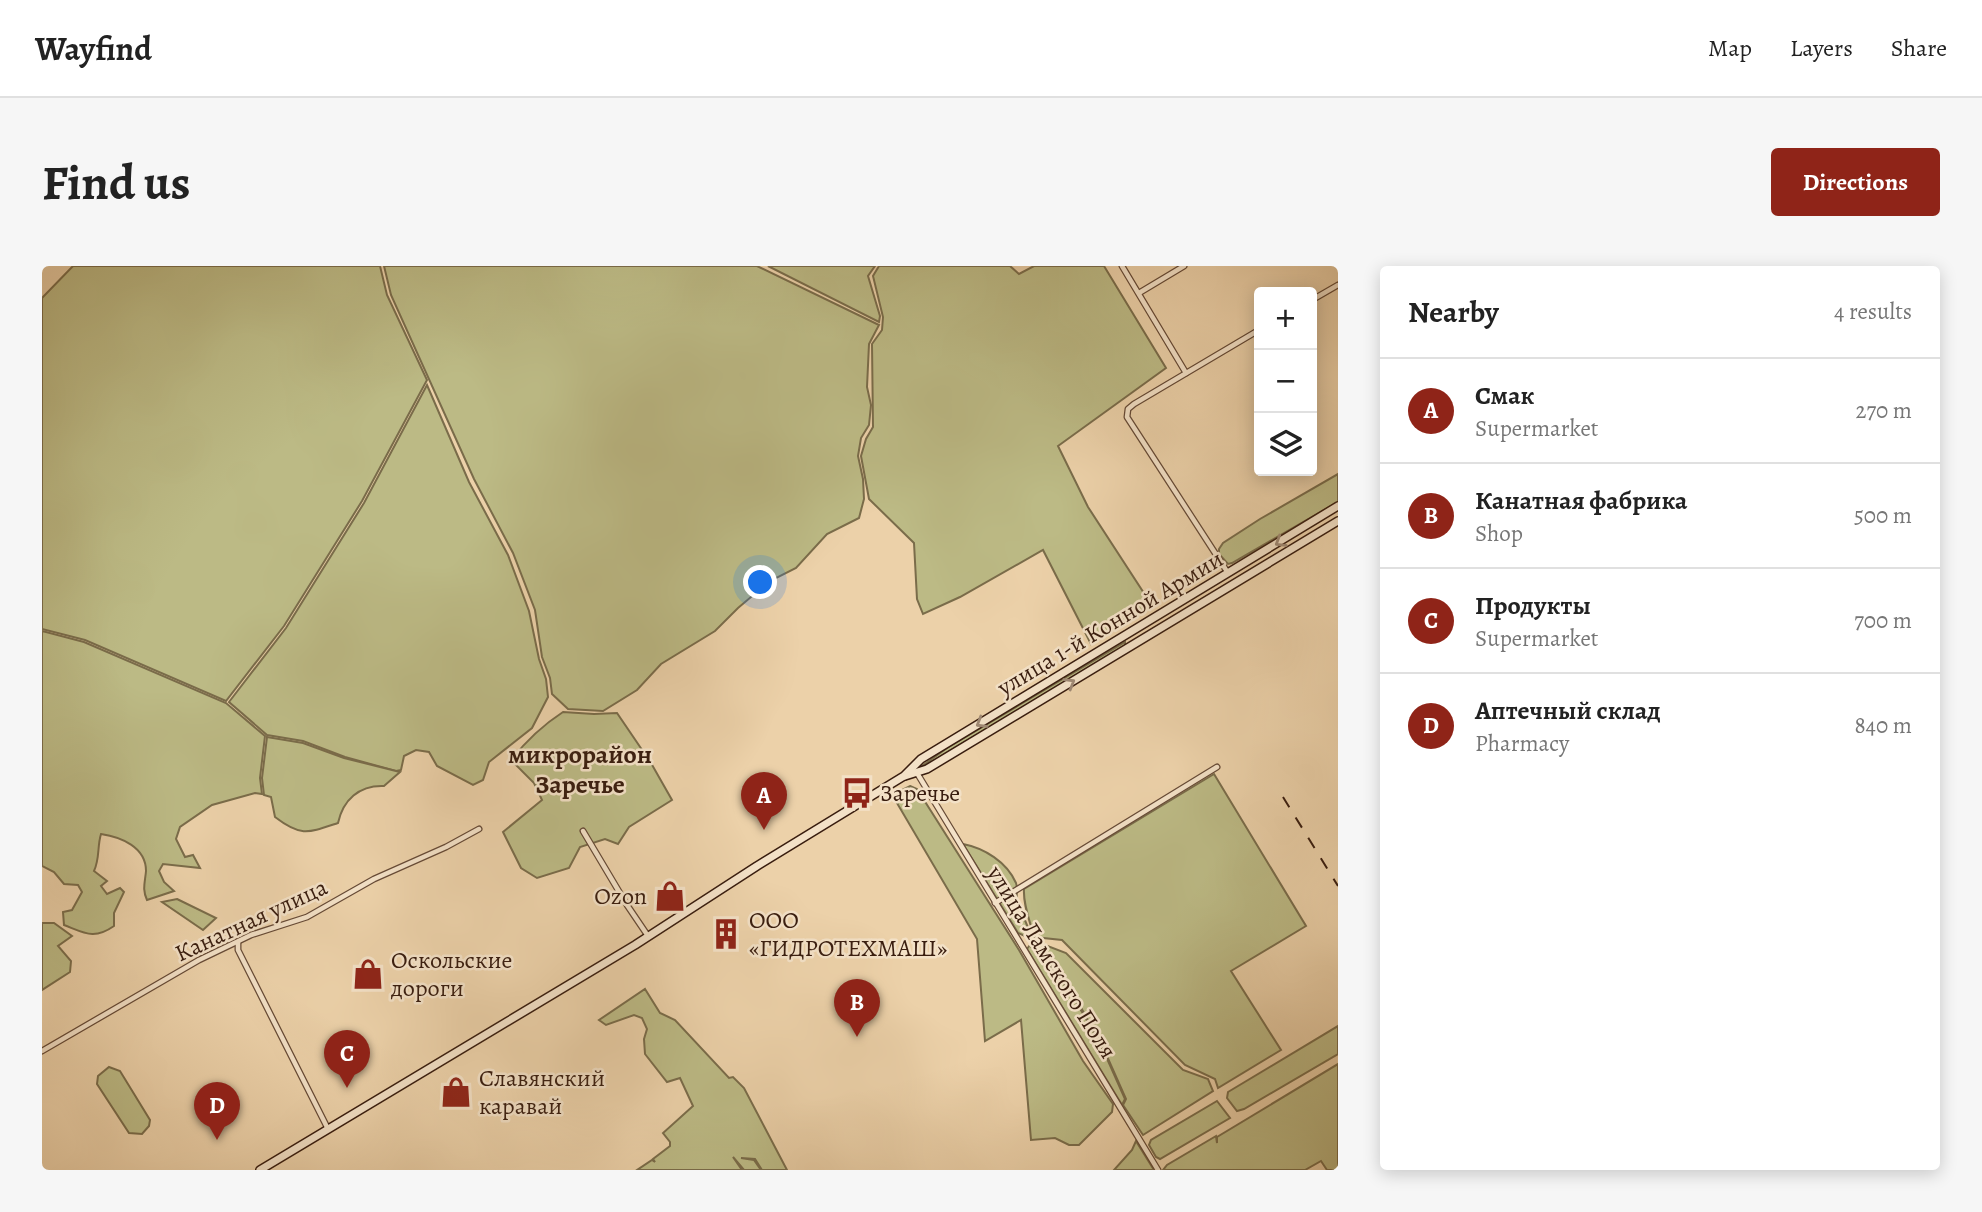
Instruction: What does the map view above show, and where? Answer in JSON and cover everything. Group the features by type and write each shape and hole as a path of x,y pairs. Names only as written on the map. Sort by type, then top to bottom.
{"main road":[{"name":"улица 1-й Конной Армии","path":"260,1170 648,936 904,776 921,760 1338,506"},
{"name":"улица 1-й Конной Армии","path":"904,776 928,769 1338,521"},
{"path":"1227,574 1232,586"},
{"path":"1136,629 1143,640"}],"street":[{"path":"1122,266 1186,373"},
{"path":"1139,293 1184,266"},
{"path":"1317,297 1338,285"},
{"path":"1227,574 1127,417 1128,409 1134,404 1254,333"},
{"path":"995,903 1217,767"},
{"name":"улица Ламского Поля","path":"917,772 1158,1170"},
{"name":"Канатная улица","path":"42,1051 200,960 251,935 307,917 373,879 446,847 479,829"},
{"path":"583,831 626,905 648,936"},
{"path":"239,942 238,950 328,1129"}],"shaded area":[{"path":"73,266 380,266 387,295 427,380 362,501 284,626 226,701 85,640 42,629 42,298"},
{"path":"384,266 757,266 879,325 869,344 867,387 871,405 869,425 861,438 858,456 864,499 859,518 827,534 796,568 770,581 715,631 661,664 637,690 603,711 568,709 552,694 550,678 542,657 535,610 513,553 474,479 391,295"},
{"path":"768,266 875,266 868,276 880,316 879,322"},
{"path":"879,266 1010,266 1019,274 1034,266 1104,266 1166,368 1058,446 1088,507 1151,604 1091,644 1043,550 960,597 923,614 917,599 914,543 869,499 861,456 873,427 872,344 882,330 883,317 873,276"},
{"path":"427,385 469,482 508,555 529,611 546,679 548,697 532,728 489,762 483,780 473,785 437,766 429,752 416,750 404,756 401,770 396,771 345,757 303,741 267,735 229,702 286,628 364,503"},
{"path":"1338,474 1338,502 1232,563 1228,564 1219,554 1223,543"},
{"path":"42,631 84,642 226,703 265,736 260,778 262,794 255,793 212,805 180,827 176,839 185,857 193,855 200,868 163,864 159,871 164,882 174,891 147,900 144,889 146,871 142,856 124,841 101,834 94,871 107,881 101,886 107,894 120,888 124,892 114,913 114,926 101,933 84,933 64,925 63,912 72,910 82,892 78,885 64,884 54,872 42,866"},
{"path":"1125,642 1125,646 922,766 947,748"},
{"path":"563,712 617,713 672,800 629,827 618,844 605,839 580,847 569,868 537,878 521,868 503,832 542,800 534,783 511,760 535,734"},
{"path":"267,737 303,743 344,758 400,772 384,786 360,791 348,801 338,823 312,831 298,830 275,817 271,797 264,795 262,778"},
{"path":"1214,774 1306,926 1231,971 1281,1050 1218,1088 1215,1079 1185,1065 1062,940 1034,937 1024,895 1024,889"},
{"path":"910,786 917,789 1019,950 1083,1061 1113,1104 1112,1112 1079,1145 1069,1145 1055,1138 1031,1140 1021,1020 985,1041 977,939 894,798 896,793"},
{"path":"963,844 994,857 1012,875 1017,885 1018,904 1029,931 1025,936 1018,933"},
{"path":"177,899 216,918 203,930 162,902"},
{"path":"42,923 54,923 72,936 58,946 71,961 70,972 42,990"},
{"path":"1031,943 1066,953 1183,1070 1208,1079 1213,1091 1143,1135 1123,1105 1126,1099 1102,1045 1079,1004 1053,966 1042,960"},
{"path":"1030,945 1041,961 1052,967 1101,1045 1125,1099 1122,1105 1027,949"},
{"path":"645,989 660,1013 675,1020 729,1078 733,1077 744,1088 787,1170 762,1170 755,1159 741,1158 754,1160 761,1170 744,1170 733,1157 742,1170 637,1170 652,1160 655,1162 653,1159 670,1146 663,1133 693,1106 680,1078 667,1082 645,1054 644,1039 647,1029 642,1018 634,1015 606,1025 599,1020"},
{"path":"1338,1026 1338,1054 1244,1109 1237,1111 1227,1098 1228,1092"},
{"path":"1338,1064 1338,1170 1327,1170 1321,1161 1305,1170 1163,1170 1216,1136 1217,1143 1217,1137"},
{"path":"109,1067 120,1071 150,1120 149,1126 142,1134 129,1133 97,1084 98,1076"},
{"path":"1217,1101 1230,1118 1160,1159 1156,1157 1149,1145 1151,1140"},
{"path":"1136,1141 1154,1170 1114,1170 1132,1150"}],"railway":[{"path":"1283,797 1338,886"}],"place":[{"name":"Заречье","path":"857,793"},
{"name":"Смак","path":"764,830"},
{"name":"Ozon","path":"670,896"},
{"name":"ООО «ГИДРОТЕХМАШ»","path":"726,934"},
{"name":"Оскольские дороги","path":"368,974"},
{"name":"Канатная фабрика","path":"857,1037"},
{"name":"Продукты","path":"347,1088"},
{"name":"Славянский каравай","path":"456,1092"},
{"name":"Аптечный склад","path":"217,1140"}],"district":[{"name":"микрорайон Заречье","path":"580,769"}]}
